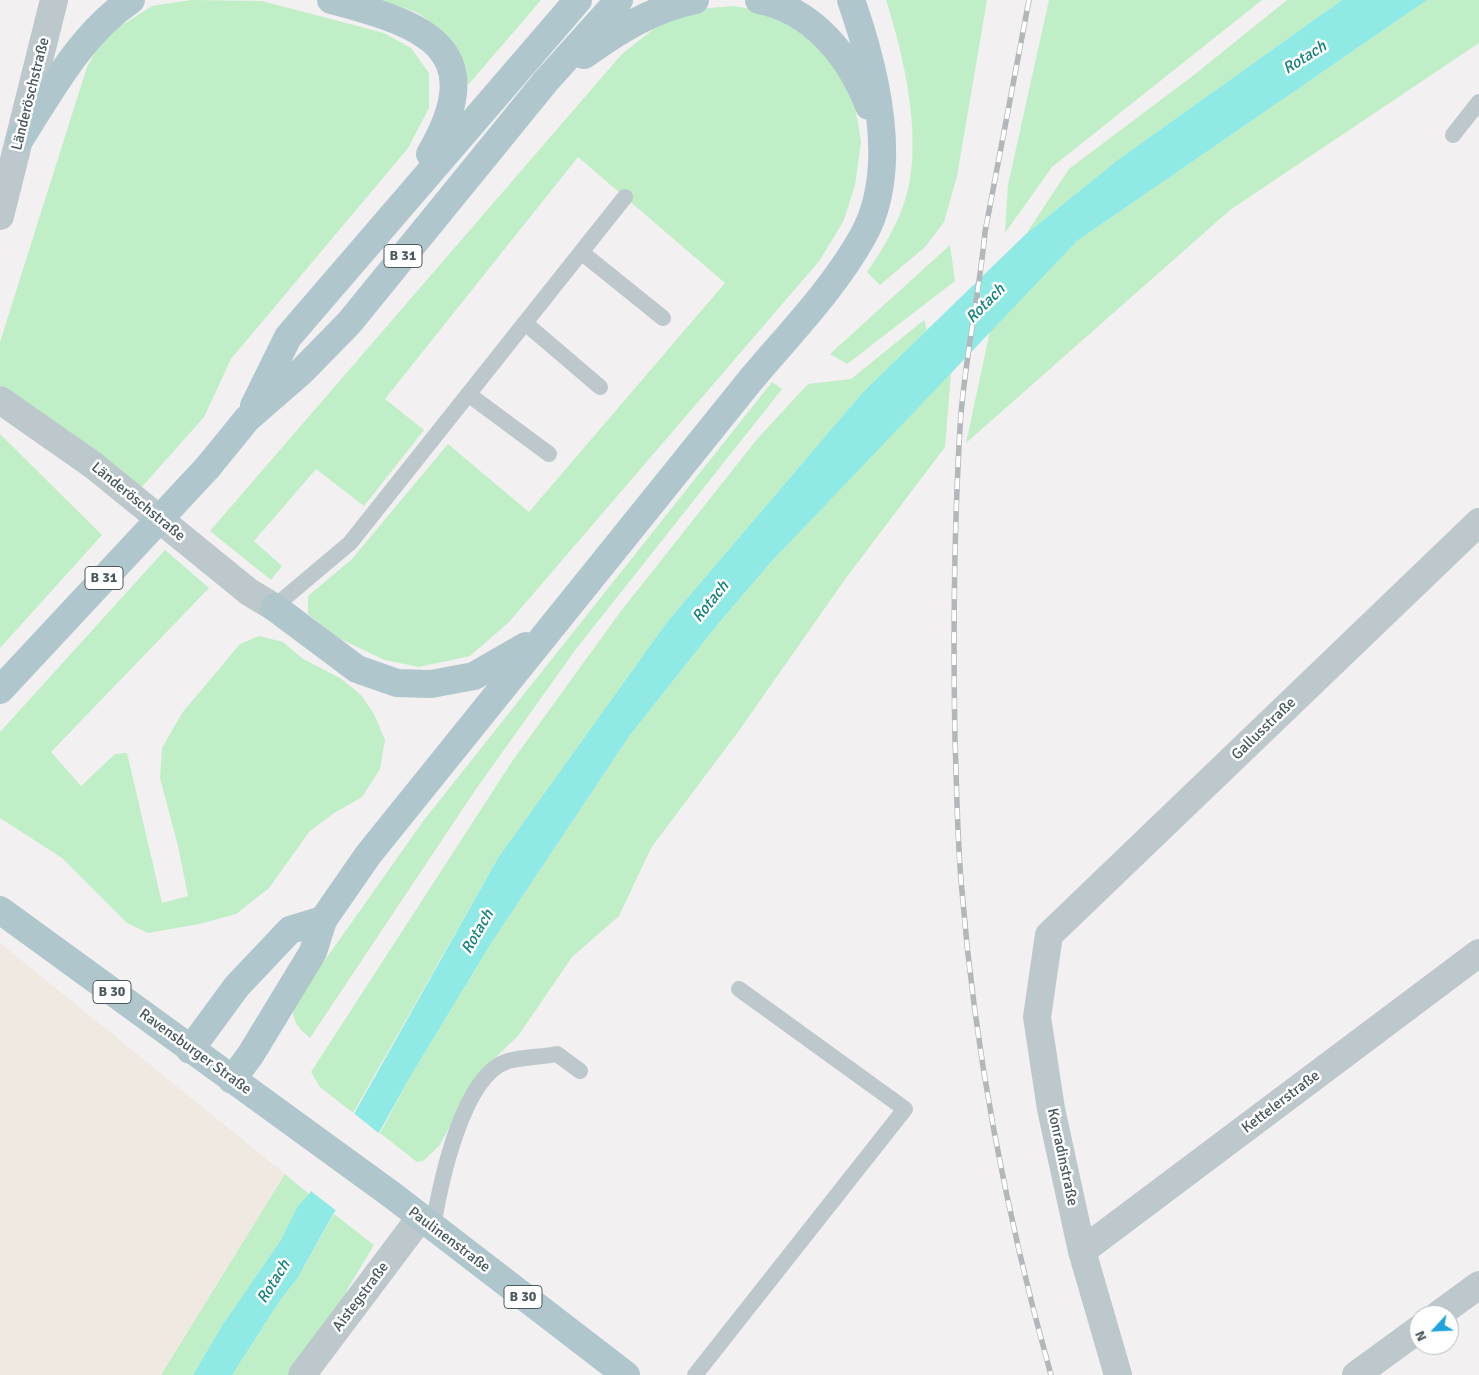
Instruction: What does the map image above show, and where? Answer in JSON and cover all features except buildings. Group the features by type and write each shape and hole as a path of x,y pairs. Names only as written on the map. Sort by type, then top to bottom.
{"main road":[{"path":"20,139 79,48 119,8 131,0"},
{"path":"331,0 394,18 420,29 439,46 450,64 453,89 452,107 445,128 402,204"},
{"name":"B 31","path":"247,419 288,337 578,0"},
{"name":"B 31","path":"0,690 208,467 247,419 301,372 349,323 546,81 619,0"},
{"path":"546,81 638,19 672,5 695,0"},
{"path":"759,0 771,2 800,15 830,39 850,66 862,88 881,138"},
{"path":"232,1080 251,1054 313,952 323,920 368,855 836,276 864,235 877,202 882,166 881,138 876,84 864,37 851,0"},
{"path":"274,607 357,669 397,683 431,684 474,676 496,665 544,635"},
{"name":"Ravensburger Straße","path":"0,910 190,1050 392,1195"},
{"path":"190,1050 237,986 290,930 323,920"},
{"name":"Paulinenstraße","path":"392,1195 626,1375"}],"street":[{"name":"Länderöschstraße","path":"0,216 54,0"},
{"name":"Länderöschstraße","path":"0,400 93,465 249,592 274,607"},
{"name":"Gallusstraße","path":"1049,935 1479,522"},
{"name":"Konradinstraße","path":"1049,935 1037,1017 1051,1109 1082,1251 1118,1375"},
{"name":"Kettelerstraße","path":"1082,1251 1479,953"},
{"name":"Aistegstraße","path":"302,1375 427,1223"},
{"path":"1452,1305 1479,1285"},
{"path":"1356,1375 1409,1336"}],"lane":[{"path":"1453,135 1479,102"},
{"path":"274,607 350,543 625,197"},
{"path":"581,252 662,318"},
{"path":"525,324 600,387"},
{"path":"468,394 550,454"},
{"path":"695,1375 905,1109 739,989"},
{"path":"427,1223 453,1140 480,1081 506,1062 558,1054 580,1071"}],"shaded area":[{"path":"0,943 285,1174 161,1375 0,1375"}],"green space":[{"path":"191,0 262,1 384,33 411,48 429,73 429,108 408,148 231,359 204,417 141,488 0,385 0,342 87,67 105,36 152,6"},
{"path":"380,0 541,0 468,85 461,65 451,47 430,22 412,10"},
{"path":"886,0 987,0 957,176 944,222 925,247 880,285 867,272 895,226 902,209 909,185 912,159 910,104 906,77"},
{"path":"1049,0 1262,0 1052,167 1005,233 1008,185"},
{"path":"1287,0 1342,0 1119,159 1026,234 1069,169 1194,75"},
{"path":"1427,0 1479,0 1479,43 1230,210 966,443 990,331 1077,241"},
{"path":"733,6 758,10 785,18 828,49 853,94 861,142 855,185 844,220 820,260 509,622 470,656 419,667 385,660 338,638 308,614 308,596 352,559 448,444 529,512 725,283 578,157 385,399 424,430 364,506 316,469 254,541 282,566 271,580 210,531 622,54 660,24 699,9"},
{"path":"950,245 955,281 847,364 830,354"},
{"path":"924,320 927,330 863,392 667,622 498,858 353,1113 320,1087 311,1072 513,760 621,611 758,438 808,384 851,379"},
{"path":"951,372 945,447 846,578 738,732 651,848 619,916 572,957 518,1036 482,1070 439,1146 423,1161 417,1162 380,1133 410,1077 490,945 630,735 718,624 771,562"},
{"path":"772,382 782,389 576,649 476,789 310,1038 296,1023 293,1010 294,1004 424,820"},
{"path":"0,434 102,535 0,648"},
{"path":"165,550 209,588 51,752 81,786 115,754 127,753 162,903 188,896 178,846 160,778 162,748 182,713 240,644 259,636 283,642 303,659 340,678 361,695 374,714 385,740 380,769 362,797 334,813 309,832 269,888 236,914 199,924 148,933 127,923 62,858 0,818 0,732"},
{"path":"285,1174 309,1194 297,1207 281,1240 223,1324 193,1375 161,1375"},
{"path":"334,1214 374,1245 347,1290 343,1310 295,1375 232,1375 281,1299 297,1279"}],"water":[{"name":"Rotach","path":"1342,0 1427,0 1077,241 771,562 718,624 630,735 490,945 410,1077 297,1279 281,1299 232,1375 193,1375 223,1324 281,1240 297,1207 309,1194 498,858 667,622 863,392 1026,234 1119,159"}],"pier":[{"path":"351,1111 381,1135 338,1212 308,1189"}],"railway":[{"path":"1029,0 985,232 962,403 955,544 955,740 960,872 975,1013 984,1074 1020,1256 1051,1375"}]}
